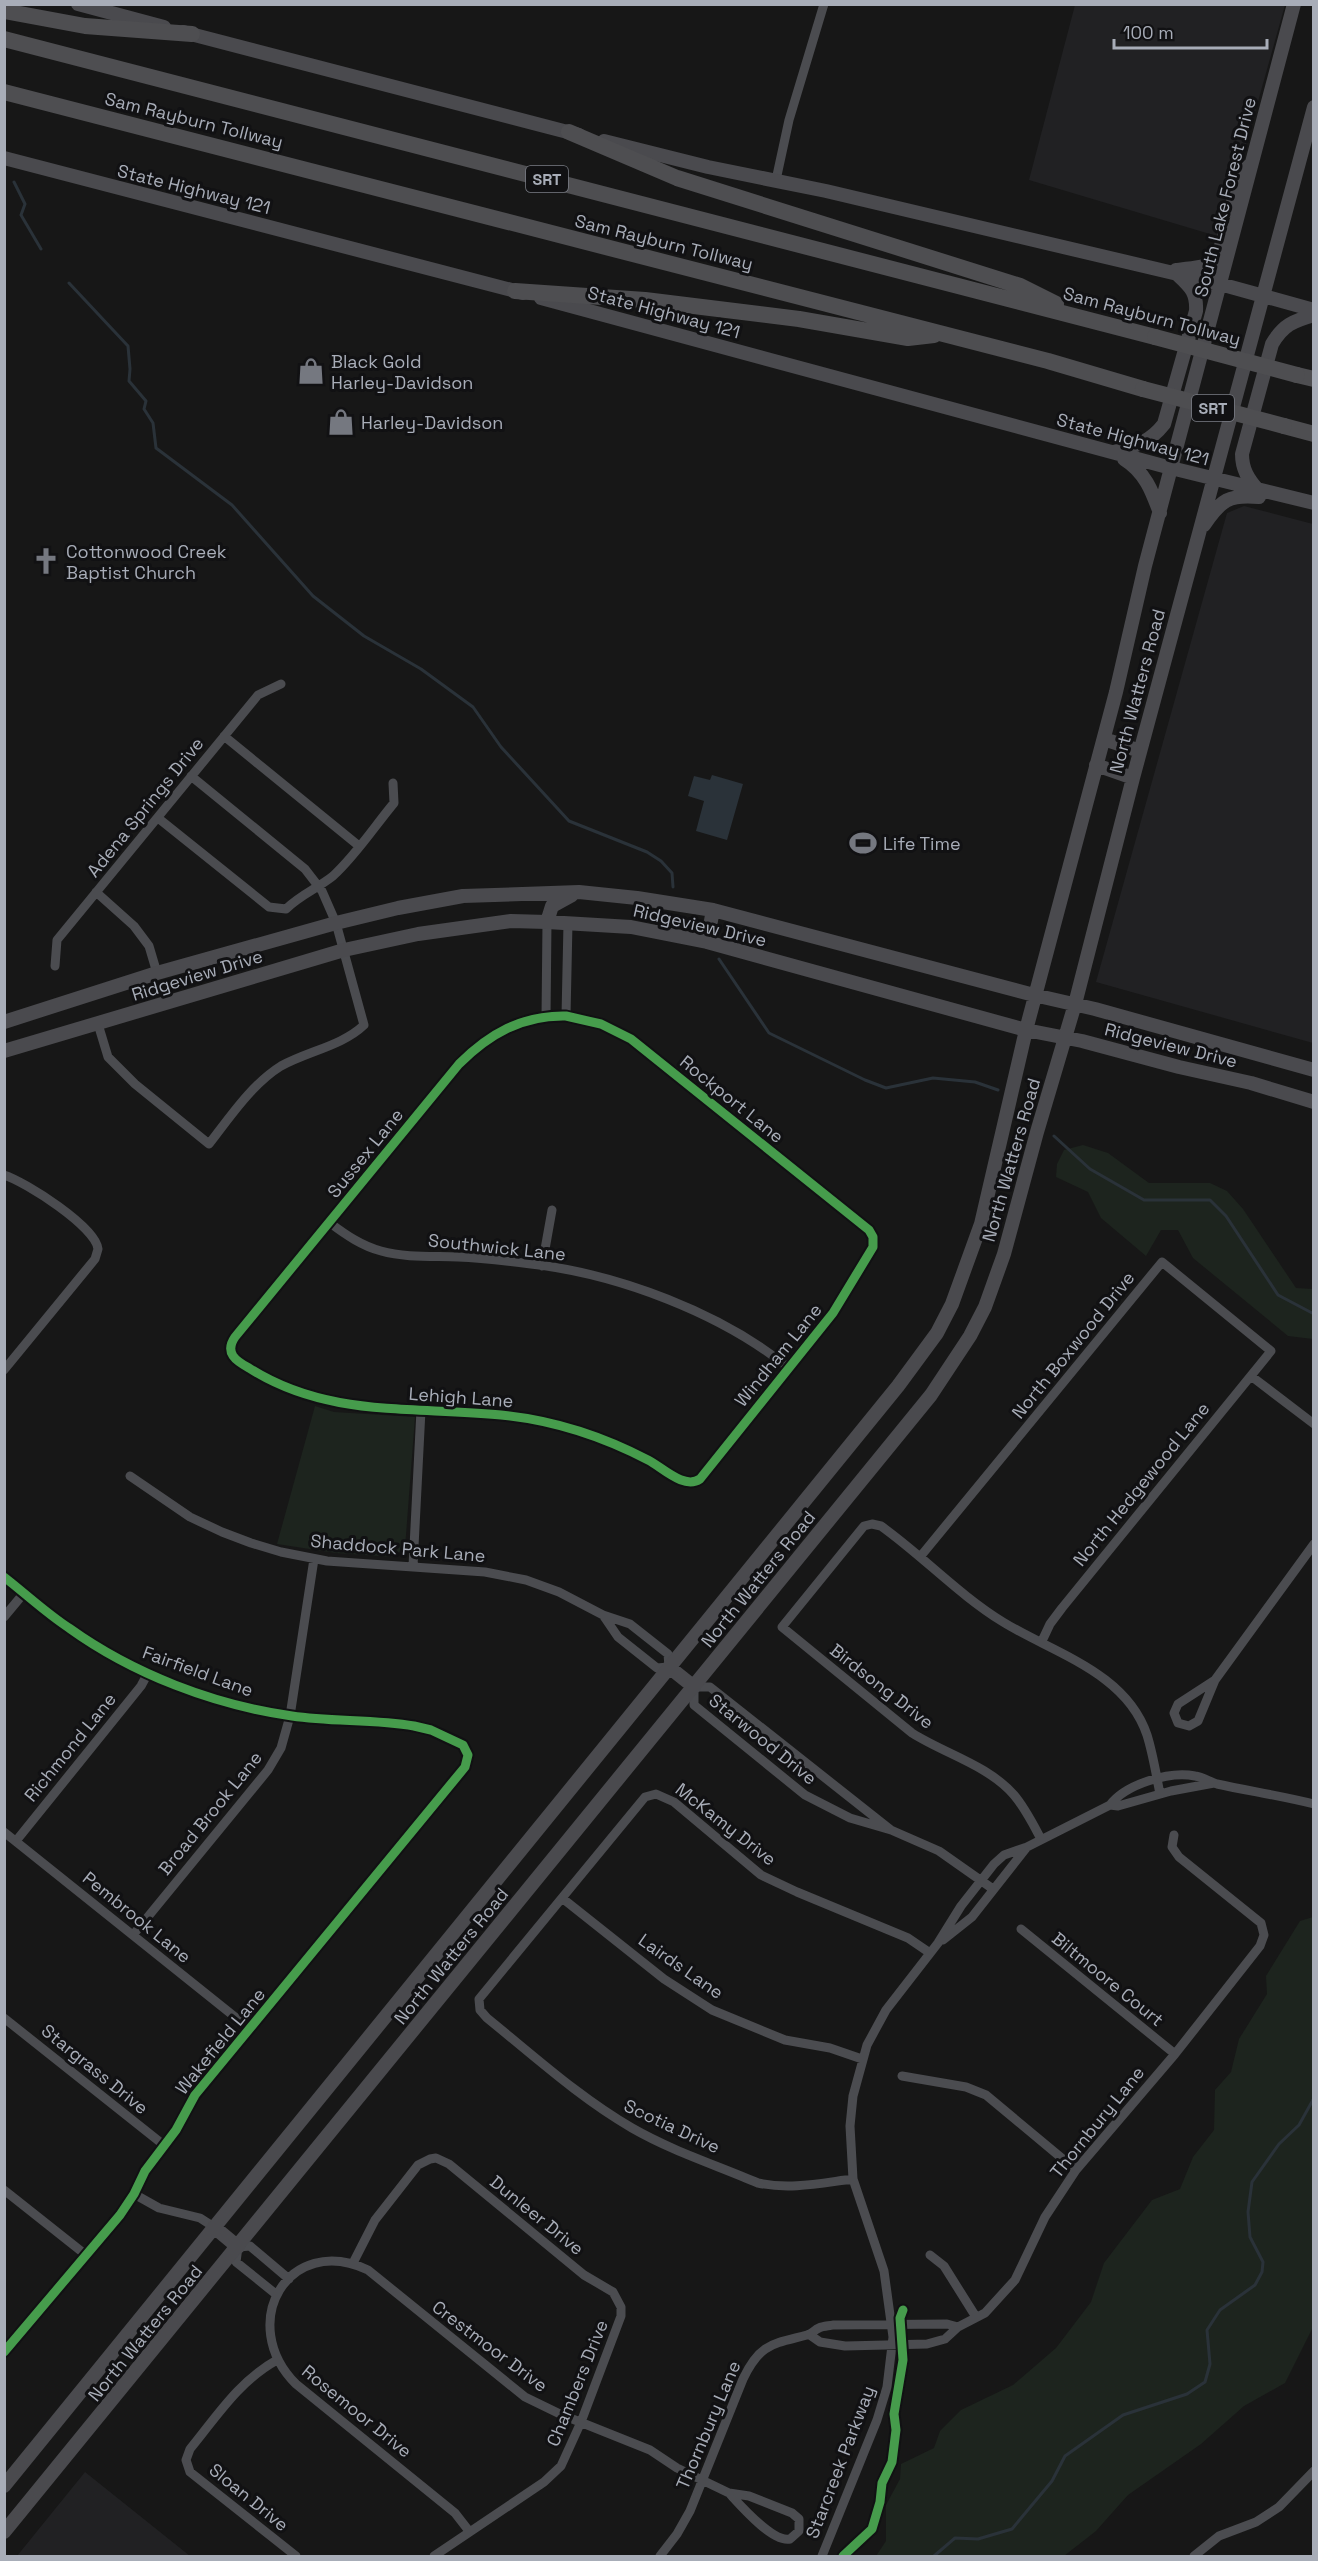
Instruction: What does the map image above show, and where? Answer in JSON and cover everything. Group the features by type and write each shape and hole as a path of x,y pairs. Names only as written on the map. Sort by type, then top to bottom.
{"highway":[{"path":"4,11 85,26 192,34"},
{"name":"Sam Rayburn Tollway","path":"4,39 1314,379"},
{"name":"Sam Rayburn Tollway","path":"4,92 1048,361 1143,389 1314,434"},
{"path":"569,132 677,178 1020,286 1089,320"},
{"path":"515,291 668,302 799,319 908,338 944,334"}],"main road":[{"path":"78,4 708,167 776,180 1220,284 1314,312"},
{"name":"South Lake Forest Drive","path":"1171,468 1294,4"},
{"path":"1213,478 1314,107"},
{"name":"State Highway 121","path":"4,158 515,291 1112,453 1310,502"},
{"path":"1171,273 1205,267 1216,259 1238,177 1252,163"},
{"path":"1112,453 1137,446 1153,438 1164,424 1196,311 1197,297 1191,286 1171,273"},
{"path":"1259,490 1249,480 1242,465 1242,454 1272,344 1280,331 1314,312"},
{"path":"1112,453 1137,467 1149,484 1160,513"},
{"name":"North Watters Road","path":"4,2486 898,1386 937,1333 952,1304 981,1224 1034,995 1104,739 1144,566 1171,468"},
{"name":"North Watters Road","path":"4,2532 931,1395 970,1336 985,1307 1004,1254 1076,1004 1132,777 1213,478"},
{"path":"1200,531 1216,508 1225,500 1234,497 1242,495 1310,502"},
{"path":"1104,739 1140,751"},
{"path":"1096,765 1132,777"},
{"path":"547,922 552,906 579,892"},
{"name":"Ridgeview Drive","path":"4,1022 157,973 336,923 463,896 579,892 713,910 1034,995 1076,1004 1314,1070"},
{"path":"707,942 713,910"},
{"name":"Ridgeview Drive","path":"4,1051 344,950 418,933 511,921 547,922 631,927 707,942 1026,1030 1065,1037 1179,1068 1265,1086 1314,1102"},
{"path":"669,1667 694,1687"},
{"path":"214,2227 238,2247"}],"street":[{"path":"776,180 789,120 824,4"},
{"name":"Adena Springs Drive","path":"55,966 57,940 258,695 281,684"},
{"path":"224,736 359,846"},
{"path":"98,1024 108,1057 135,1084 209,1144 254,1089 280,1066 353,1036 364,1025 336,923 318,885 305,869 191,776"},
{"path":"158,818 269,908 286,909 298,897 332,877 359,846 394,803 393,783"},
{"path":"96,892 134,926 149,946 157,973"},
{"path":"547,922 556,1016"},
{"path":"556,1016 568,923"},
{"name":"Sussex Lane","path":"230,1350 235,1338 471,1052 503,1029 524,1021 556,1016"},
{"name":"Rockport Lane","path":"556,1016 601,1024 631,1039 869,1230 873,1237"},
{"path":"4,1175 37,1190 93,1235 98,1246 95,1259 4,1370"},
{"path":"543,1266 552,1210"},
{"name":"Southwick Lane","path":"330,1223 362,1244 396,1254 462,1257 543,1266 602,1278 674,1303 728,1329 773,1355 790,1368"},
{"name":"Windham Lane","path":"692,1483 700,1479 790,1368 850,1289 873,1247 873,1237"},
{"name":"North Boxwood Drive","path":"920,1557 1161,1262 1271,1351"},
{"name":"Lehigh Lane","path":"230,1350 236,1361 280,1386 303,1395 342,1404 501,1415 578,1430 636,1454 682,1481 692,1483"},
{"name":"North Hedgewood Lane","path":"1042,1641 1050,1624 1062,1608 1271,1351"},
{"path":"1251,1376 1297,1414 1314,1424"},
{"path":"413,1566 421,1410"},
{"name":"Shaddock Park Lane","path":"130,1476 165,1501 222,1533 278,1551 314,1559 485,1572 526,1580 559,1592 603,1615 630,1624 668,1654 669,1667 657,1668 618,1637 603,1615"},
{"name":"Birdsong Drive","path":"920,1557 881,1526 872,1524 864,1526 782,1627 912,1733 940,1750 988,1773 1002,1783 1025,1810 1041,1839"},
{"path":"1215,1680 1178,1704 1174,1713 1178,1723 1189,1726 1198,1720 1215,1680 1314,1544"},
{"path":"920,1557 1003,1622 1042,1641 1091,1670 1124,1698 1146,1734 1160,1794"},
{"name":"Broad Brook Lane","path":"133,1935 268,1770 281,1748 290,1716 314,1559"},
{"name":"Fairfield Lane","path":"4,1577 84,1639 148,1673 217,1699 290,1716 414,1726 439,1733 463,1745 468,1755"},
{"path":"4,1617 24,1593"},
{"name":"Richmond Lane","path":"16,1841 141,1686 148,1673"},
{"name":"Starwood Drive","path":"891,1830 710,1687 694,1687 694,1705 805,1795 850,1818 891,1830 939,1851 993,1889"},
{"name":"Wakefield Lane","path":"4,2352 134,2194 146,2171 165,2146 195,2095 465,1767 468,1755"},
{"name":"Starcreek Parkway","path":"939,1943 961,1906 1004,1855 1027,1847 1110,1805 1124,1791 1170,1777 1196,1776 1214,1783 1314,1804"},
{"name":"Starcreek Parkway","path":"1110,1805 1118,1806 1160,1794 1214,1783"},
{"name":"McKamy Drive","path":"478,2005 481,1994 645,1797 656,1794 674,1802 761,1875 796,1892 908,1938 930,1953"},
{"name":"Pembrook Lane","path":"4,1832 250,2029"},
{"name":"Thornbury Lane","path":"810,2335 820,2342 828,2343 927,2344 945,2339 958,2327 985,2313 1015,2280 1025,2264 1045,2217 1076,2170 1175,2054 1260,1946 1264,1935 1263,1926 1257,1918 1179,1857 1172,1847 1174,1835"},
{"name":"Starcreek Parkway","path":"822,2556 877,2420 887,2387 892,2345 892,2326 884,2271 853,2179 850,2126 853,2096 862,2059 886,2010 930,1953 972,1917 1027,1847"},
{"name":"Lairds Lane","path":"562,1898 664,1978 712,2010 786,2040 830,2048 862,2059"},
{"name":"Biltmoore Court","path":"1021,1929 1175,2054"},
{"name":"Scotia Drive","path":"478,2005 487,2018 583,2096 610,2115 652,2138 758,2183 772,2186 805,2186 853,2179"},
{"name":"Stargrass Drive","path":"4,2018 165,2146"},
{"path":"902,2076 966,2087 986,2095 1076,2170"},
{"name":"Dunleer Drive","path":"353,2263 375,2220 418,2165 433,2159 449,2164 584,2275 613,2292 618,2299"},
{"path":"4,2190 86,2255"},
{"path":"134,2194 159,2208 200,2218 214,2227"},
{"path":"277,2295 236,2262 238,2247 250,2246 290,2279"},
{"path":"930,2255 944,2266 976,2317"},
{"name":"Crestmoor Drive","path":"277,2295 300,2270 322,2261 353,2263 368,2270 512,2387 542,2406 650,2450 677,2468 729,2493 749,2496 792,2512 799,2519 799,2531 790,2540 778,2539 742,2508 729,2493"},
{"name":"Rosemoor Drive","path":"277,2295 269,2318 269,2338 277,2360 296,2384 455,2512 470,2531"},
{"name":"Chambers Drive","path":"434,2556 544,2482 561,2466 581,2422 621,2316 618,2299"},
{"name":"Thornbury Lane","path":"660,2556 684,2522 703,2481 743,2379 755,2359 764,2350 783,2340 810,2335 819,2328 833,2325 851,2323 892,2326 948,2324 958,2327"},
{"name":"Sloan Drive","path":"277,2360 249,2377 237,2390 190,2449 186,2460 190,2472 296,2556"},
{"path":"1194,2556 1219,2536 1256,2522 1279,2507 1314,2471"}],"shaded area":[{"path":"1075,5 1285,5 1220,237 1029,180"},
{"path":"1244,506 1313,524 1313,1043 1096,982 1227,513"},
{"path":"712,775 743,784 727,840 696,831 704,801 688,796 694,776 710,780"},
{"path":"1083,1145 1108,1153 1149,1183 1210,1183 1227,1191 1243,1209 1296,1288 1313,1289 1313,1339 1288,1336 1193,1258 1178,1230 1161,1230 1146,1256 1101,1218 1088,1192 1056,1177 1057,1164 1064,1150"},
{"path":"315,1406 334,1412 415,1417 405,1548 393,1557 336,1553 277,1544"},
{"path":"1313,1917 1313,2327 1285,2383 1244,2406 1201,2444 1128,2495 1096,2531 1064,2556 876,2556 886,2541 886,2505 900,2479 901,2464 934,2448 940,2431 961,2410 1013,2385 1056,2348 1091,2302 1104,2263 1152,2200 1180,2189 1193,2157 1214,2130 1215,2090 1231,2072 1239,2039 1267,1994 1266,1976 1300,1921"},
{"path":"85,2472 190,2556 17,2556"}],"waterway":[{"path":"14,182 25,204 21,215 41,249"},
{"path":"69,283 128,346 129,381 146,401 144,409 153,423 156,448 232,505 313,596 364,636 421,669 473,707 501,747 569,821 647,852 661,861 672,873 673,887"},
{"path":"719,959 769,1033 865,1080 886,1088 933,1078 975,1082 998,1090"},
{"path":"1054,1136 1090,1169 1144,1200 1210,1200 1226,1216 1278,1295 1314,1314"},
{"path":"934,2556 955,2538 978,2539 1012,2529 1052,2481 1065,2456 1123,2415 1187,2394 1205,2382 1210,2364 1207,2330 1220,2310 1255,2285 1262,2272 1263,2262 1250,2237 1248,2212 1252,2182 1279,2144 1299,2125 1314,2098"}],"cycle path":[{"path":"566,1016 601,1024 631,1039 869,1230 873,1237 873,1247 833,1313 700,1479 694,1482 680,1480 648,1460 613,1444 558,1425 501,1415 371,1407 309,1395 279,1384 249,1368 236,1359 231,1352 235,1337 459,1064 470,1053 507,1028 535,1019 566,1016"},
{"path":"4,1577 52,1616 94,1645 120,1660 175,1685 263,1711 307,1718 384,1722 431,1730 463,1745 468,1755 465,1767 195,2095 176,2130 145,2171 120,2215 4,2352"},
{"path":"843,2556 872,2529 880,2502 882,2483 892,2462 896,2430 894,2414 903,2360 900,2318 903,2310"}],"place":[{"name":"Black Gold Harley-Davidson","path":"311,371"},
{"name":"Harley-Davidson","path":"341,422"},
{"name":"Cottonwood Creek Baptist Church","path":"46,561"},
{"name":"Life Time","path":"863,843"}]}
